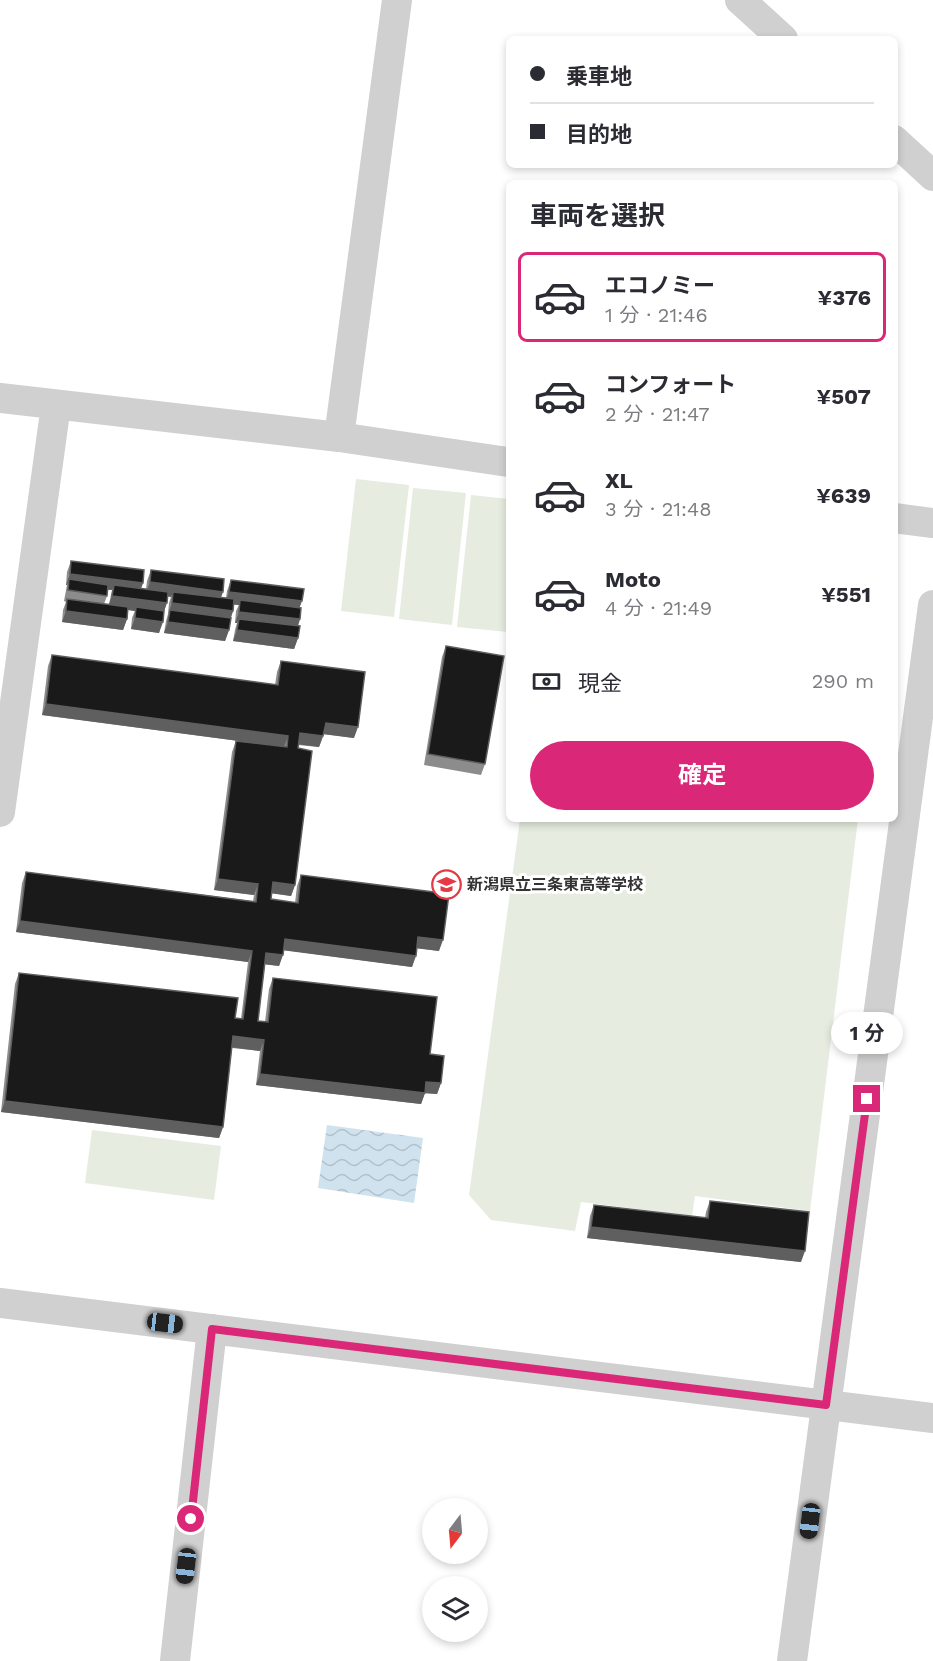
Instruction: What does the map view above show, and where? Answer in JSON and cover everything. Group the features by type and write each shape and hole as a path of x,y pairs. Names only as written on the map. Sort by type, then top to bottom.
{"street":[{"path":"339,437 397,0"},
{"path":"740,0 780,36"},
{"path":"898,144 933,176"},
{"path":"0,398 339,437 506,462"},
{"path":"0,812 56,405"},
{"path":"898,519 933,523"},
{"path":"792,1661 933,605"},
{"path":"0,1303 933,1418"},
{"path":"175,1661 212,1329"}],"shaded area":[{"path":"356,479 409,485 394,617 341,611"},
{"path":"413,488 466,493 452,625 399,619"},
{"path":"471,495 506,499 506,632 457,627"},
{"path":"520,822 858,822 810,1211 695,1196 692,1216 581,1202 575,1231 491,1220 469,1195"},
{"path":"92,1130 221,1146 214,1200 85,1183"}],"water":[{"path":"327,1125 423,1138 414,1203 318,1188"}],"building":[{"path":"71,561 144,570 143,583 70,574"},
{"path":"151,570 224,579 223,592 150,582"},
{"path":"69,579 108,585 107,596 68,590"},
{"path":"231,580 304,589 302,601 229,592"},
{"path":"114,585 168,592 167,603 112,596"},
{"path":"173,592 234,599 233,611 172,603"},
{"path":"67,599 128,607 127,619 66,611"},
{"path":"240,600 301,608 300,619 239,612"},
{"path":"136,607 164,611 163,622 135,618"},
{"path":"170,610 231,618 229,630 168,622"},
{"path":"239,619 300,626 298,638 237,630"},
{"path":"446,646 504,656 485,764 428,754"},
{"path":"52,655 278,685 281,661 365,672 358,727 326,723 323,736 300,733 298,748 312,751 295,885 273,882 271,899 298,903 301,875 449,894 443,940 418,937 416,956 285,939 283,955 266,953 258,1021 268,1022 273,978 437,997 430,1054 444,1056 441,1083 426,1082 425,1093 260,1074 264,1040 233,1036 223,1127 5,1101 19,973 238,998 235,1018 243,1019 252,951 20,921 26,872 256,902 258,884 218,879 236,741 287,747 288,736 46,704"},
{"path":"710,1201 809,1212 805,1251 591,1227 594,1205 708,1218"}],"place":[{"name":"新潟県立三条東高等学校","path":"446,884"}],"route":[{"path":"191,1519 212,1329 826,1405 867,1099"}]}
